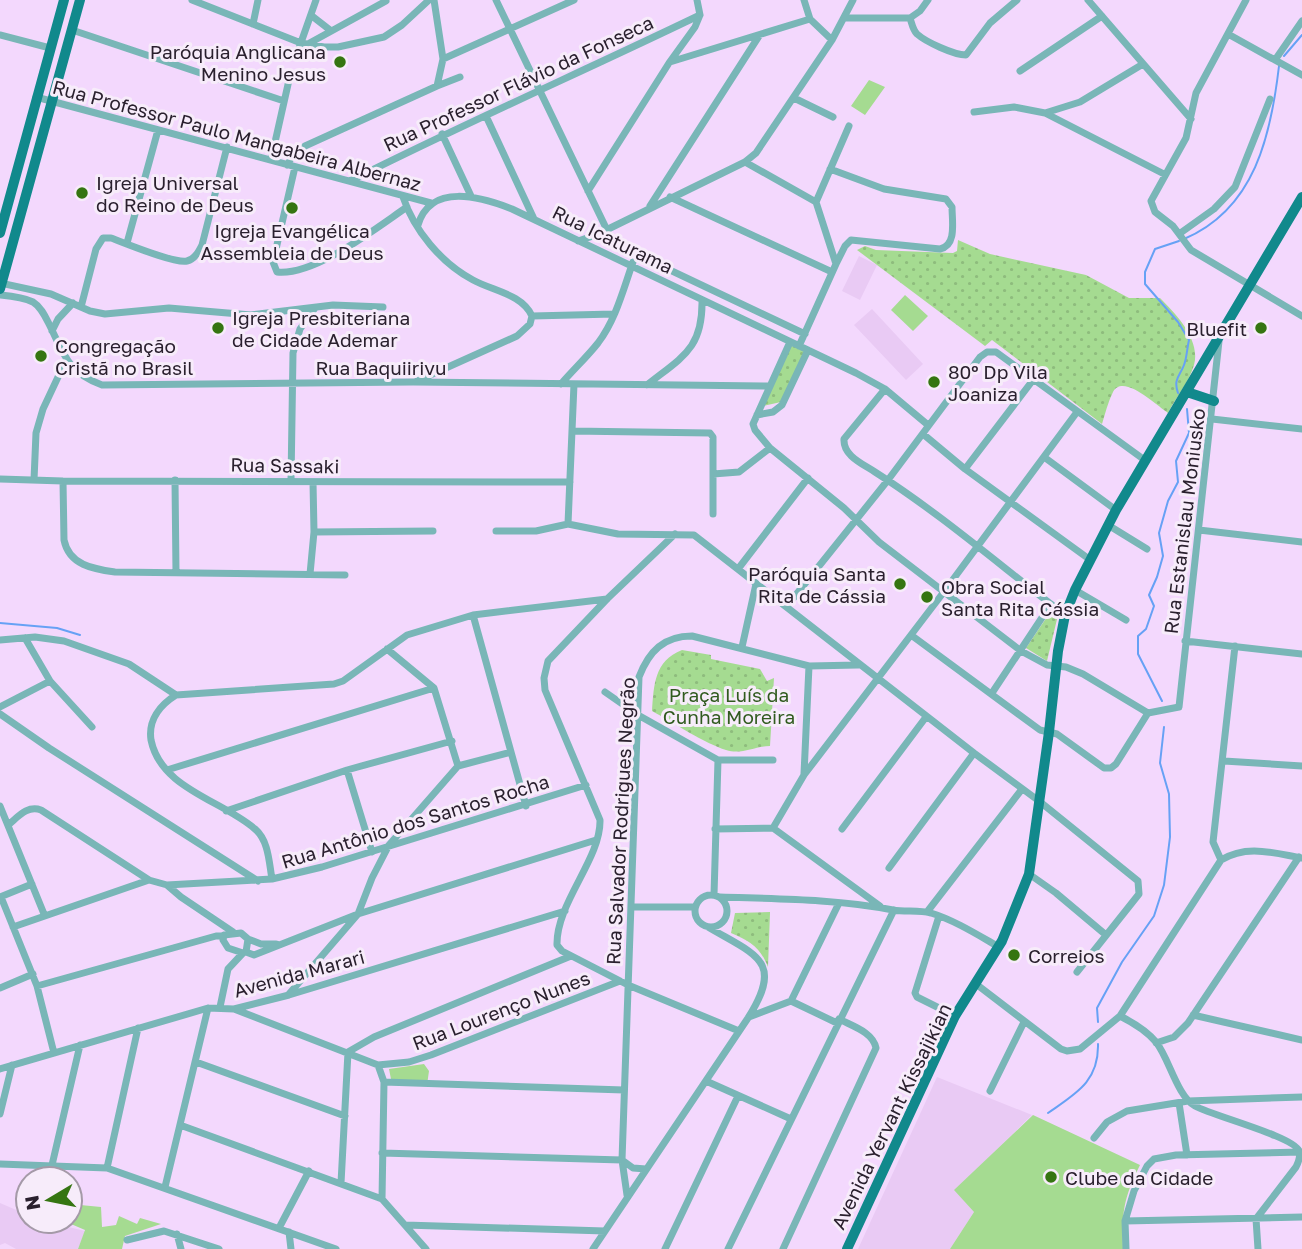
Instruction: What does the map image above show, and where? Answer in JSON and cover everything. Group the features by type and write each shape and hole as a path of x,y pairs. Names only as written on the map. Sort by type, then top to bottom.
{"main road":[{"path":"0,233 4,198 64,0"},
{"path":"1,285 80,0"},
{"name":"Avenida Yervant Kissajikian","path":"847,1249 955,1016 999,947 1029,874 1056,666 1065,615 1074,590 1116,510 1301,201"},
{"path":"1187,392 1214,401"}],"street":[{"path":"253,24 258,0"},
{"path":"302,46 316,0"},
{"path":"194,1 302,46 338,47 384,37 402,25 429,0"},
{"path":"434,0 443,59 437,86"},
{"path":"496,0 607,230"},
{"path":"443,59 574,0"},
{"path":"588,191 669,63 695,27 700,15 697,0"},
{"path":"804,0 810,19 832,40"},
{"path":"577,241 607,230 745,162 763,145 832,40 853,0"},
{"path":"844,18 913,17 928,0"},
{"path":"913,17 919,35 948,51 966,55 990,23 1017,0"},
{"path":"1088,0 1191,120"},
{"path":"1246,0 1196,93 1186,138 1151,201 1155,212 1173,226 1191,250 1302,316"},
{"path":"302,46 373,4 386,1"},
{"name":"Rua Professor Flávio da Fonseca","path":"350,181 442,134 541,91 700,15"},
{"path":"312,16 330,30"},
{"path":"1020,71 1102,16"},
{"path":"669,63 810,19"},
{"path":"1275,60 1302,21"},
{"path":"72,30 284,101"},
{"path":"1228,34 1302,75"},
{"path":"0,35 50,48"},
{"path":"650,207 759,36"},
{"path":"1045,113 1080,102 1143,64"},
{"path":"407,207 346,248 289,272 275,270 274,258 292,157 305,146 460,77"},
{"path":"271,160 289,80"},
{"name":"Rua Professor Paulo Mangabeira Albernaz","path":"36,97 431,203"},
{"path":"794,98 834,117"},
{"path":"1181,239 1235,187 1270,99"},
{"path":"974,112 1014,107 1045,113 1164,174"},
{"path":"486,116 534,219"},
{"path":"836,264 816,202 849,126"},
{"path":"127,243 158,130"},
{"path":"442,134 471,196"},
{"path":"82,307 96,249 100,240 106,237 176,261 192,258 202,245 227,148"},
{"path":"745,162 816,202"},
{"path":"799,346 832,272 851,240 940,249 946,248 951,242 952,207 946,199 884,189 830,169"},
{"name":"Rua Icaturama","path":"431,203 471,196 512,209 884,389 928,425"},
{"path":"403,197 435,250 470,278 522,302 532,316 530,324 517,335 413,382"},
{"path":"670,197 832,272"},
{"path":"418,225 423,211 431,203"},
{"name":"Rua Icaturama","path":"596,235 805,334"},
{"path":"561,384 599,341 614,314 635,255"},
{"path":"1,285 41,291 105,314 169,308 251,315 349,304 383,307"},
{"path":"0,295 22,298 36,304 36,295 41,291"},
{"path":"647,385 694,344 702,321 702,300"},
{"path":"52,331 58,319 73,303"},
{"name":"Rua Baquiirivu","path":"36,304 44,314 66,360 79,374 102,384 413,382 770,386"},
{"path":"291,481 293,353 300,329 315,308"},
{"path":"44,314 58,319"},
{"path":"532,316 614,314"},
{"name":"Rua Estanislau Moniusko","path":"1148,713 1179,707 1219,339"},
{"path":"790,342 753,424 770,448 879,542 1021,650 1047,665 1066,667 1083,674 1148,713 1116,764 1108,768 1099,766 1057,734 1040,730 911,635"},
{"path":"757,415 773,412 782,405 808,350"},
{"path":"787,606 888,480 980,357 990,351 996,352 1146,461"},
{"path":"34,480 36,433 43,410 66,360"},
{"path":"965,469 1033,380"},
{"path":"568,524 574,384"},
{"path":"884,389 847,435 844,443 848,453 888,480 1065,615"},
{"path":"773,828 804,775 1077,412"},
{"path":"1212,419 1302,429"},
{"path":"572,431 708,432 713,437 713,514"},
{"path":"923,434 965,469 1089,559"},
{"path":"713,474 739,472 770,448"},
{"path":"1044,457 1116,510"},
{"path":"738,569 808,478"},
{"name":"Rua Sassaki","path":"0,479 570,482"},
{"path":"175,480 176,572"},
{"path":"63,481 65,545 69,554 77,561 96,570 345,575"},
{"path":"310,574 314,532 313,482"},
{"path":"496,531 536,531 568,524 618,534 694,535 878,680 1116,861 1140,886 1139,894 1077,972"},
{"path":"1108,525 1147,549"},
{"path":"1199,530 1302,542"},
{"path":"314,532 433,531"},
{"path":"675,534 554,654 545,669 545,690 600,820 596,840 565,911 557,945 562,951 628,985 739,1031"},
{"path":"742,647 756,584"},
{"path":"1074,590 1126,620"},
{"path":"272,879 263,839 255,829 191,789 167,770 155,754 150,736 151,727 161,706 176,695 334,684 343,681 408,635 473,615 607,599"},
{"path":"992,693 1051,604"},
{"path":"473,615 526,806"},
{"name":"Rua Salvador Rodrigues Negrão","path":"627,1195 622,1160 639,677 647,659 664,642 682,636 742,647 809,666 859,665"},
{"path":"0,640 44,637 64,641 123,661 176,695"},
{"path":"25,638 50,681 92,727"},
{"path":"1185,641 1302,654"},
{"path":"1221,860 1213,842 1235,646"},
{"path":"387,649 433,688 458,766"},
{"path":"804,775 809,666"},
{"path":"0,707 50,681"},
{"path":"167,770 433,688"},
{"path":"605,692 638,715 718,760 773,760"},
{"path":"0,714 258,881"},
{"path":"842,829 926,717"},
{"path":"226,811 347,770 452,741"},
{"path":"289,995 358,914 389,845 458,766 511,752"},
{"path":"889,868 974,753"},
{"path":"718,760 715,829 717,896 726,905 724,920 726,932 732,941"},
{"path":"1224,761 1302,766"},
{"path":"347,770 372,852"},
{"name":"Rua Antônio dos Santos Rocha","path":"167,885 272,879 526,806 586,785"},
{"path":"927,912 1022,789"},
{"path":"0,806 44,914"},
{"path":"8,825 27,810 41,810 149,880 167,885 233,932 241,933 261,944 280,944"},
{"path":"409,822 420,837"},
{"path":"715,829 773,828 881,906"},
{"path":"209,916 228,948 254,955 358,914 596,840"},
{"path":"976,984 1061,1049 1074,1051 1093,1040 1121,1016 1221,860 1236,852 1254,850 1301,858 1181,1032 1157,1042"},
{"path":"1029,874 1106,935"},
{"path":"13,927 44,914 149,880"},
{"path":"32,884 1,897 33,974 54,1053"},
{"path":"593,1249 748,1018 766,985 764,968 755,956 697,920 695,907 702,897 839,903 927,912 999,947"},
{"path":"727,910 748,898"},
{"path":"748,1018 791,1001 839,903"},
{"path":"631,907 695,907"},
{"path":"728,1249 894,910"},
{"name":"Avenida Marari","path":"0,1069 208,1007 234,1009 289,995 565,911"},
{"path":"939,916 915,993 955,1016"},
{"path":"708,927 716,926 724,920"},
{"path":"37,986 223,938 233,932"},
{"path":"220,1007 228,970 244,953 248,939"},
{"path":"348,1052 374,1037 571,956"},
{"path":"0,988 33,974"},
{"name":"Rua Lourenço Nunes","path":"378,1065 409,1062 431,1055 620,981"},
{"path":"783,1249 876,1048 874,1039 869,1035 791,1001"},
{"path":"165,1187 208,1007"},
{"path":"234,1009 378,1065 384,1082 382,1199"},
{"path":"1194,1015 1302,1040"},
{"path":"1121,1016 1140,1027 1157,1042 1188,1101 1209,1112 1291,1143 1301,1152"},
{"path":"990,1091 1024,1021"},
{"path":"107,1168 138,1028"},
{"path":"0,1164 52,1165 80,1045"},
{"path":"341,1183 348,1052"},
{"path":"196,1062 345,1116"},
{"path":"0,1114 12,1065"},
{"path":"706,1081 791,1119"},
{"path":"384,1082 624,1090"},
{"path":"665,1249 738,1096"},
{"path":"1094,1138 1116,1116 1127,1111 1188,1101 1302,1097"},
{"path":"1179,1103 1187,1155"},
{"path":"180,1125 382,1199 426,1249"},
{"path":"1126,1249 1125,1221 1134,1191 1150,1162 1163,1157 1187,1155 1301,1152"},
{"path":"1258,1249 1256,1219 1296,1167 1301,1152"},
{"path":"382,1153 622,1160 633,1168 646,1168"},
{"path":"84,1167 107,1168 336,1249"},
{"path":"279,1228 309,1171"},
{"path":"1125,1221 1302,1217"},
{"path":"405,1225 605,1231"},
{"path":"127,1240 160,1231 219,1249"},
{"path":"289,1232 291,1249"},
{"path":"177,1234 181,1249"}],"shaded area":[{"path":"859,256 877,265 860,300 842,291"},
{"path":"872,309 923,364 906,380 854,325"},
{"path":"937,1077 1032,1115 955,1190 974,1212 950,1249 858,1249"},
{"path":"0,1203 14,1209 14,1235 83,1235 78,1249 16,1249 5,1243 0,1245"}],"green space":[{"path":"869,80 885,87 865,115 851,106"},
{"path":"958,240 990,254 1086,275 1129,298 1160,298 1186,328 1194,346 1195,356 1189,377 1168,413 1132,388 1118,387 1111,396 1102,424 992,340 985,346 857,250 865,246 876,250 953,253 957,251"},
{"path":"905,295 928,316 913,331 891,310"},
{"path":"790,345 806,352 781,402 763,406"},
{"path":"1051,611 1058,615 1047,661 1026,648"},
{"name":"Praça Luís da Cunha Moreira","path":"682,650 760,669 767,681 774,678 770,746 726,750 652,711 657,675 666,661"},
{"path":"770,912 768,967 754,945 731,933 735,913"},
{"path":"424,1064 429,1071 427,1085 392,1084 389,1069"},
{"name":"Clube da Cidade","path":"1033,1115 1140,1165 1125,1206 1123,1249 950,1249 974,1212 954,1190"},
{"path":"84,1205 101,1207 102,1227 116,1225 119,1216 137,1224 140,1218 161,1224 125,1236 122,1249 78,1249 85,1230"}],"waterway":[{"path":"1284,56 1302,35"},
{"path":"1184,239 1208,226 1228,209 1243,189 1264,143 1279,66"},
{"path":"1178,393 1177,381 1185,362 1189,340 1178,322 1145,284 1145,272 1155,249 1179,241"},
{"path":"1162,701 1138,654 1138,636 1146,629 1154,606 1149,595 1163,556 1159,533 1168,501 1178,482 1176,461 1189,433 1187,409"},
{"path":"0,623 57,628 80,635"},
{"path":"1098,1022 1097,1008 1122,962 1154,916 1164,885 1170,837 1169,794 1160,763 1164,727"},
{"path":"1048,1113 1076,1093 1090,1078 1098,1044"}],"place":[{"name":"Paróquia Anglicana Menino Jesus","path":"340,62"},
{"name":"Igreja Universal do Reino de Deus","path":"82,193"},
{"name":"Igreja Evangélica Assembleia de Deus","path":"292,208"},
{"name":"Igreja Presbiteriana de Cidade Ademar","path":"218,328"},
{"name":"Bluefit","path":"1261,328"},
{"name":"Congregação Cristã no Brasil","path":"41,356"},
{"name":"80º Dp Vila Joaniza","path":"934,382"},
{"name":"Paróquia Santa Rita de Cássia","path":"900,584"},
{"name":"Obra Social Santa Rita Cássia","path":"927,597"},
{"name":"Correios","path":"1014,955"},
{"name":"Clube da Cidade","path":"1051,1177"}]}
